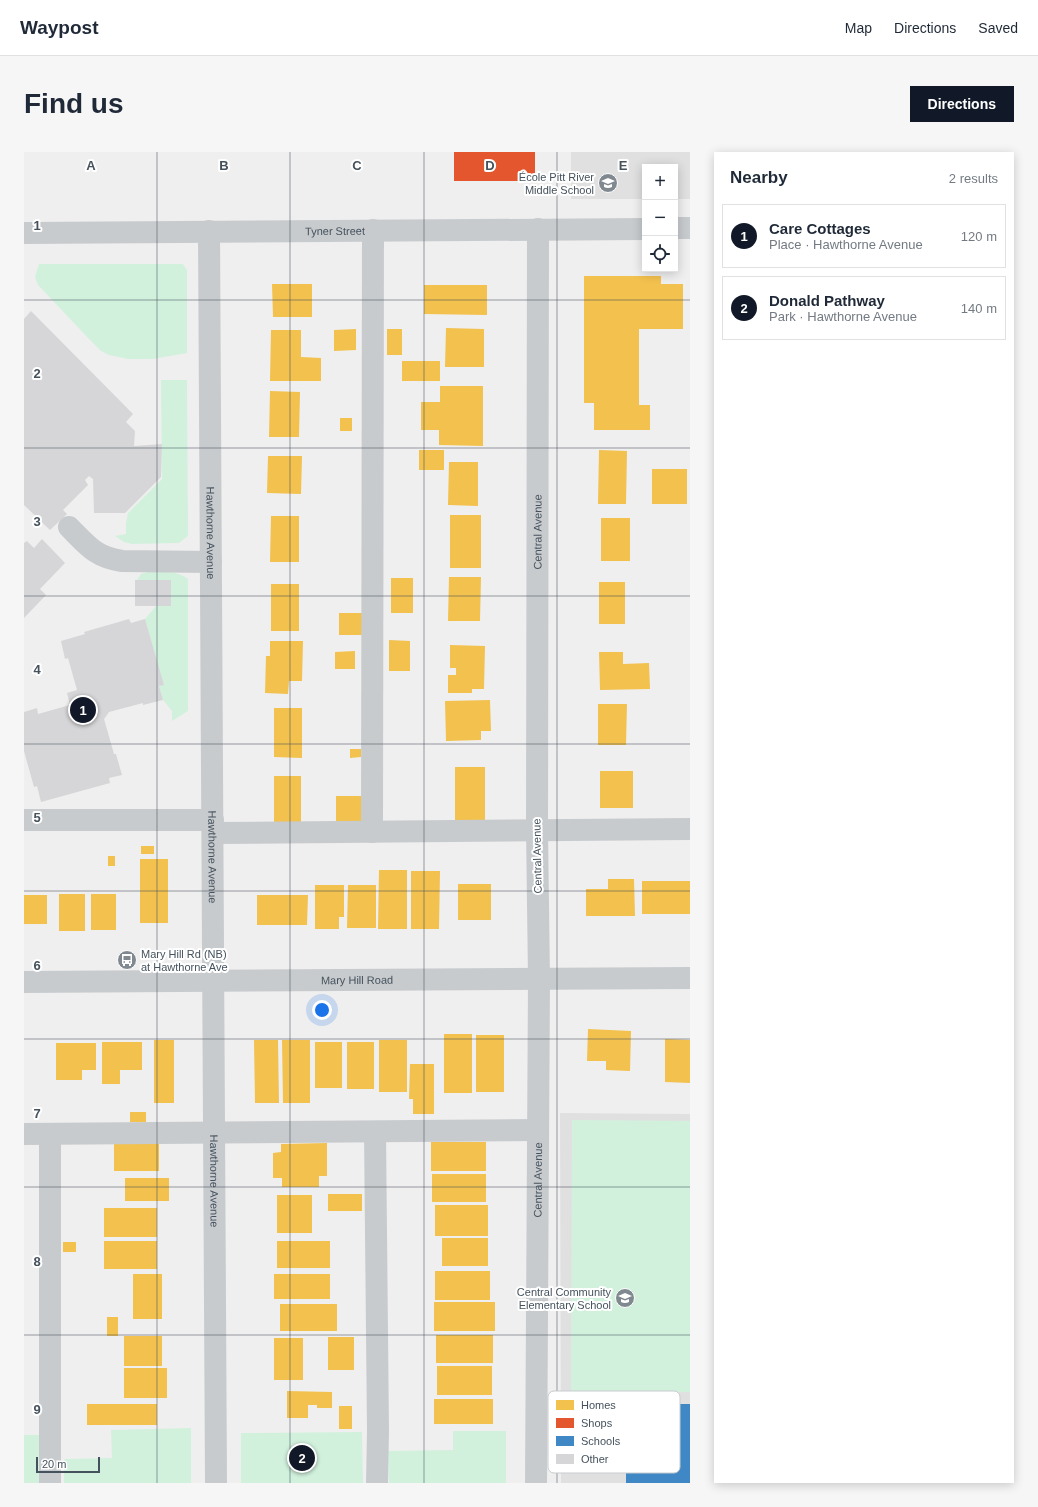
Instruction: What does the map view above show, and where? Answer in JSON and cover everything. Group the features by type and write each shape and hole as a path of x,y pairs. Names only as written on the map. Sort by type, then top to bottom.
{"street":[{"path":"678,228 690,228"},
{"name":"Central Avenue","path":"536,1483 539,978 537,830 538,229"},
{"name":"Tyner Street","path":"24,233 642,229"},
{"path":"372,832 373,230"},
{"name":"Hawthorne Avenue","path":"209,232 216,1483"},
{"path":"69,527 90,548 109,559 122,561 211,562"},
{"path":"24,820 372,832 690,829"},
{"name":"Mary Hill Road","path":"24,982 690,978"},
{"path":"24,1134 538,1130"},
{"path":"375,1132 378,1431 377,1483"},
{"path":"50,1134 50,1483"}],"shaded area":[{"name":"École Pitt River Middle School","path":"571,152 690,152 690,199 678,199 678,164 642,164 642,199 571,199"},
{"name":"Central Community Elementary School","path":"560,1113 690,1114 690,1483 561,1483 561,1473 680,1473 680,1391 561,1391"}],"green space":[{"path":"39,264 183,264 187,270 187,353 153,359 128,359 109,355 101,351 38,285 35,277"},
{"path":"161,380 187,380 188,536 179,543 132,544 124,542 115,536 126,534 128,513 162,479"},
{"path":"147,572 174,573 188,579 188,711 172,721 172,711 163,700 159,686 163,684 145,619 156,606 171,606 171,580 137,580 141,574"},
{"name":"Central Community Elementary School","path":"572,1120 690,1121 690,1392 571,1391"},
{"path":"191,1428 191,1483 64,1483 64,1459 112,1458 111,1430"},
{"path":"453,1431 506,1431 506,1483 389,1483 388,1451 453,1450"},
{"path":"362,1432 363,1483 241,1483 241,1433"},
{"path":"24,1435 39,1435 39,1483 24,1483"}],"building: Homes":[{"path":"584,276 661,276 661,284 683,284 683,329 639,329 639,405 650,405 650,430 594,430 594,403 584,403"},
{"path":"272,284 312,284 312,317 273,317"},
{"path":"424,285 487,285 487,315 424,314"},
{"path":"446,328 484,329 484,367 445,367"},
{"path":"356,329 356,350 334,351 334,330"},
{"path":"387,329 402,329 402,355 387,355"},
{"path":"271,330 301,330 301,357 321,358 321,381 270,381"},
{"path":"402,361 440,361 440,381 402,381"},
{"path":"440,386 483,386 483,446 439,445 439,430 421,430 421,402 440,402"},
{"path":"270,391 300,392 299,437 269,437"},
{"path":"340,418 352,418 352,431 340,431"},
{"path":"419,450 444,450 444,470 419,470"},
{"path":"599,450 627,451 626,504 598,504"},
{"path":"268,456 302,456 301,494 267,493"},
{"path":"449,462 478,462 478,506 448,505"},
{"path":"652,469 687,469 687,504 652,504"},
{"path":"450,515 481,515 481,568 450,568"},
{"path":"271,516 299,516 299,562 270,562"},
{"path":"601,518 630,518 630,561 601,561"},
{"path":"449,577 481,577 480,621 448,621"},
{"path":"391,578 413,578 413,613 391,613"},
{"path":"599,582 625,582 625,624 599,624"},
{"path":"271,584 299,584 299,631 271,631"},
{"path":"339,613 363,613 363,635 339,635"},
{"path":"389,640 410,641 410,671 389,671"},
{"path":"270,641 303,641 302,681 289,681 288,694 265,693 266,656 270,656"},
{"path":"450,645 485,646 484,689 472,689 472,693 448,693 448,675 456,675 456,668 450,668"},
{"path":"355,651 355,669 335,669 335,652"},
{"path":"599,652 623,652 623,664 649,663 650,689 600,690"},
{"path":"490,700 491,731 481,731 481,740 446,741 445,701"},
{"path":"598,704 627,704 626,745 598,745"},
{"path":"274,708 302,708 302,758 274,757"},
{"path":"350,749 361,749 361,757 350,758"},
{"path":"455,767 485,767 485,822 455,822"},
{"path":"600,771 633,771 633,808 600,808"},
{"path":"274,776 301,776 301,822 274,822"},
{"path":"336,796 364,796 364,822 336,822"},
{"path":"141,846 154,846 154,854 141,854"},
{"path":"108,856 115,856 115,866 108,866"},
{"path":"140,859 168,859 168,923 140,923"},
{"path":"379,870 407,870 407,929 378,929"},
{"path":"411,871 440,871 439,929 411,929"},
{"path":"608,879 634,879 635,916 586,916 586,889 608,889"},
{"path":"642,881 690,881 690,914 642,914"},
{"path":"458,884 491,884 491,920 458,920"},
{"path":"315,885 344,885 344,917 339,917 339,929 315,929"},
{"path":"348,885 376,885 376,928 347,928"},
{"path":"59,894 85,894 85,931 59,931"},
{"path":"91,894 116,894 116,930 91,930"},
{"path":"24,895 47,895 47,924 24,924"},
{"path":"257,895 308,895 307,925 257,925"},
{"path":"588,1029 631,1031 630,1071 606,1070 606,1061 587,1061"},
{"path":"444,1034 472,1034 472,1093 444,1093"},
{"path":"476,1035 504,1035 504,1092 476,1092"},
{"path":"665,1039 690,1040 690,1083 665,1082"},
{"path":"154,1040 174,1040 174,1103 154,1103"},
{"path":"254,1040 278,1040 279,1103 255,1103"},
{"path":"282,1040 310,1040 310,1103 283,1103"},
{"path":"379,1040 407,1040 407,1092 379,1092"},
{"path":"102,1042 142,1042 142,1070 120,1070 120,1084 102,1084"},
{"path":"315,1042 342,1042 342,1088 315,1088"},
{"path":"347,1042 374,1042 374,1089 347,1089"},
{"path":"56,1043 96,1043 96,1070 82,1070 82,1080 56,1080"},
{"path":"410,1064 434,1064 434,1114 413,1114 413,1099 409,1099"},
{"path":"130,1112 146,1112 146,1122 130,1122"},
{"path":"431,1142 486,1142 486,1171 431,1171"},
{"path":"327,1143 327,1176 319,1176 319,1187 282,1187 282,1178 273,1178 273,1153 281,1152 281,1144"},
{"path":"114,1144 159,1144 159,1171 114,1171"},
{"path":"432,1174 486,1174 486,1202 432,1202"},
{"path":"125,1178 169,1178 169,1201 125,1201"},
{"path":"328,1194 362,1194 362,1211 328,1211"},
{"path":"277,1195 312,1195 312,1233 277,1233"},
{"path":"435,1205 488,1205 488,1236 435,1236"},
{"path":"104,1208 157,1208 157,1237 104,1237"},
{"path":"442,1238 488,1238 488,1266 442,1266"},
{"path":"104,1241 157,1241 157,1269 104,1269"},
{"path":"277,1241 330,1241 330,1268 277,1268"},
{"path":"63,1242 76,1242 76,1252 63,1252"},
{"path":"435,1271 490,1271 490,1300 435,1300"},
{"path":"133,1274 162,1274 162,1319 133,1319"},
{"path":"274,1274 330,1274 330,1299 274,1299"},
{"path":"434,1302 495,1302 495,1331 434,1331"},
{"path":"280,1304 337,1304 337,1331 280,1331"},
{"path":"107,1317 118,1317 118,1336 107,1336"},
{"path":"436,1335 493,1335 493,1363 436,1363"},
{"path":"124,1336 162,1336 162,1366 124,1366"},
{"path":"328,1337 354,1337 354,1370 328,1370"},
{"path":"274,1338 303,1338 303,1380 274,1380"},
{"path":"437,1366 492,1366 492,1395 437,1395"},
{"path":"124,1368 167,1368 167,1398 124,1398"},
{"path":"287,1391 332,1392 332,1408 317,1408 317,1405 308,1405 308,1418 287,1418"},
{"path":"434,1399 493,1399 493,1424 434,1424"},
{"path":"87,1404 157,1404 157,1425 87,1425"},
{"path":"339,1406 352,1406 352,1429 339,1429"}],"building: Shops":[{"path":"454,152 535,152 535,181 454,181"}],"building: Schools":[{"path":"680,1404 690,1404 690,1483 626,1483 626,1473 680,1473"}],"building: Other":[{"path":"31,311 133,414 126,422 135,431 134,446 162,444 161,477 125,513 94,513 93,479 89,476 85,480 88,485 63,510 67,514 50,530 24,505 24,319"},
{"path":"42,539 65,563 40,589 46,595 24,618 24,543 27,541 34,548"},
{"path":"135,580 171,580 171,606 135,606"},
{"path":"129,619 131,623 145,619 164,685 159,686 163,700 143,705 143,703 109,712 104,719 122,775 109,778 110,783 41,802 37,786 34,787 24,751 24,712 37,708 38,714 70,705 67,693 77,690 68,658 65,659 61,641 85,634 84,632"}],"place":[{"name":"École Pitt River Middle School","path":"608,183"},
{"name":"Care Cottages","path":"83,710"},
{"name":"Mary Hill Rd (NB) at Hawthorne Ave","path":"127,960"},
{"name":"Central Community Elementary School","path":"625,1298"},
{"name":"Donald Pathway","path":"302,1458"}]}
